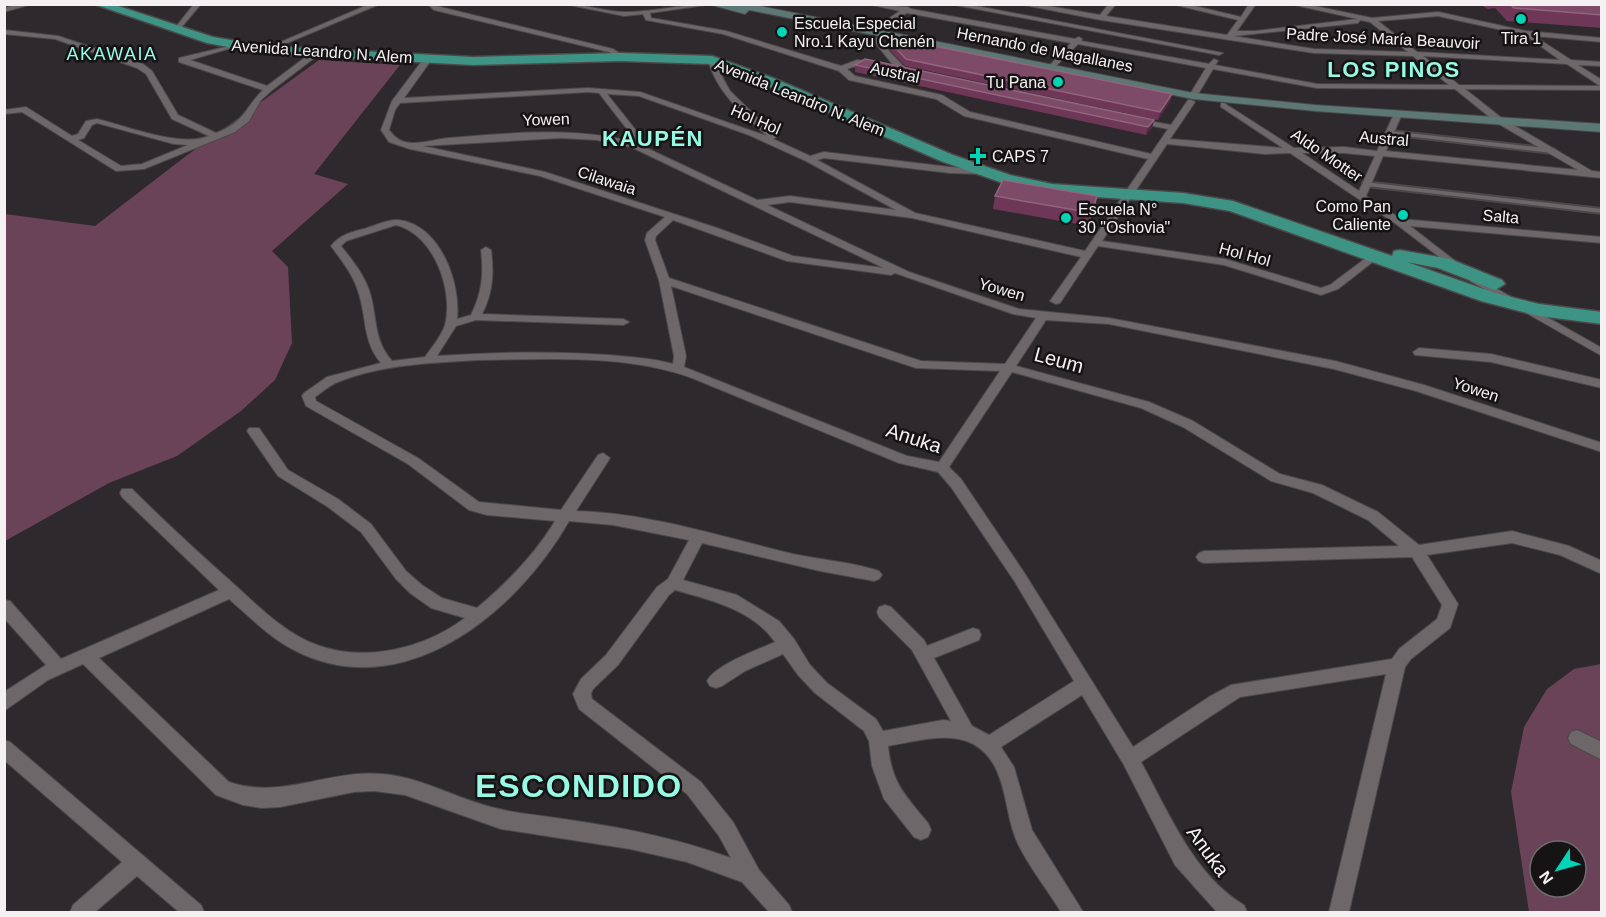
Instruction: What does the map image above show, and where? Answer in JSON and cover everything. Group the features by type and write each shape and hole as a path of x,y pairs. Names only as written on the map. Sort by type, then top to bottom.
{"highway":[{"name":"Avenida Leandro N. Alem","path":"99,4 177,29 236,45 266,50 494,61 621,57 712,60 733,66 982,171 1052,189 1183,198 1233,206 1313,233 1374,257 1419,263"},
{"name":"Avenida Leandro N. Alem","path":"1313,233 1541,300 1602,311"},
{"name":"Avenida Leandro N. Alem","path":"1464,277 1518,306 1602,318"}],"main road":[{"name":"Hernando de Magallanes","path":"711,4 1052,68 1192,99 1602,128"},
{"name":"Hernando de Magallanes","path":"734,4 874,35 1224,105 1315,108"}],"street":[{"path":"4,10 29,4"},
{"path":"177,29 198,4"},
{"path":"266,50 377,4"},
{"path":"568,4 617,14 711,4"},
{"path":"871,4 1317,86 1602,88"},
{"path":"900,69 874,35 916,4"},
{"path":"953,4 1088,31 1219,53"},
{"name":"Padre José María Beauvoir","path":"1022,4 1314,51 1602,64"},
{"path":"1101,18 1113,4"},
{"path":"1175,4 1243,19"},
{"path":"1056,301 1173,128 1219,53 1253,4"},
{"path":"1293,4 1372,17 1500,121 1599,176"},
{"path":"430,6 603,48 621,57"},
{"name":"Austral","path":"646,12 648,20 724,32 842,69 852,78 939,97 967,114 1152,158"},
{"path":"1230,36 1372,17 1429,14 1526,33 1602,40"},
{"path":"1052,68 1088,31"},
{"path":"4,32 56,37 146,69 175,117 217,137"},
{"path":"1526,33 1602,84"},
{"path":"236,45 182,60 268,89"},
{"path":"4,112 23,109 118,169 126,170 144,166 201,144 240,125 268,89 318,52"},
{"name":"Cilawaia","path":"428,59 396,101 386,121 385,130 392,140 410,146 534,172 791,259 905,274"},
{"path":"712,60 717,76 737,103 779,145"},
{"path":"842,69 860,61 880,65"},
{"path":"890,67 912,71"},
{"path":"603,91 605,98 634,133 633,145"},
{"name":"Hol Hol","path":"396,101 603,91 656,97 714,117 779,145 912,214 1087,255"},
{"name":"Aldo Motter","path":"1224,105 1399,222 1464,277"},
{"path":"1361,197 1398,114"},
{"path":"1128,118 1173,128"},
{"path":"73,139 81,136 89,123 102,121 174,141 201,144"},
{"path":"1390,133 1553,151"},
{"name":"Yowen","path":"410,146 433,141 555,134 592,135 633,145 905,274 1017,312 1109,321 1346,368 1420,388 1602,448"},
{"name":"Austral","path":"1164,141 1292,151 1344,150 1599,176"},
{"path":"809,159 824,155 982,171"},
{"path":"1367,184 1602,211"},
{"path":"756,203 790,199 912,214"},
{"path":"671,217 651,235 650,240 664,279 680,356 678,369"},
{"path":"388,365 373,341 360,281 336,242 396,222 402,222 415,230 438,254 446,270 453,308 451,324 429,359"},
{"name":"Salta","path":"1399,222 1602,240"},
{"path":"1412,232 1419,263"},
{"name":"Hol Hol","path":"1095,243 1225,262 1321,292 1334,287 1374,257"},
{"path":"839,265 849,258 848,248"},
{"path":"475,317 489,284 486,250"},
{"name":"Leum","path":"664,279 921,365 1010,368 1145,405 1188,424 1276,478 1317,489 1373,516 1416,551 1450,604 1444,623 1405,654 1397,665"},
{"path":"1518,306 1602,353"},
{"path":"942,468 1043,316"},
{"path":"451,324 475,317 623,322"},
{"path":"1419,352 1491,358 1602,384"},
{"name":"Anuka","path":"565,516 487,510 474,506 460,498 413,461 310,403 308,396 314,388 327,380 388,365 429,359 563,356 637,361 678,369 904,460 942,468 956,483 1020,578 1130,759 1182,858 1223,904 1237,912"},
{"path":"254,431 284,473 333,503 366,528 401,575 416,589 437,603 479,615"},
{"path":"127,493 183,549 255,613 301,646 330,656 353,659 411,652 430,646 448,638 479,615 536,561 551,542 603,458"},
{"path":"565,516 594,515 698,536 840,570 874,575"},
{"path":"698,536 673,584 663,591 612,660 587,684 582,694 585,704 694,788 726,829 752,877 782,912"},
{"path":"1204,557 1416,551 1512,537 1564,550 1602,568"},
{"path":"673,584 731,600 746,607 773,626 788,644 804,670 821,688 870,725 878,740 881,766 891,793 921,830"},
{"path":"4,703 16,692 59,668 232,591"},
{"path":"4,606 59,668"},
{"path":"885,612 918,645 966,732"},
{"path":"924,655 973,635"},
{"path":"716,681 739,666 788,644"},
{"path":"86,656 223,789 241,798 260,801 342,785 392,783 425,792 490,817 531,825 571,829 701,855 752,877"},
{"path":"1130,759 1215,702 1237,690 1397,665 1339,912"},
{"path":"989,745 1084,684"},
{"path":"878,740 943,729 966,732 989,745 1005,767 1024,834 1073,912"},
{"path":"1577,738 1602,752"},
{"path":"4,748 194,912"},
{"path":"80,912 136,863"}],"shaded area":[{"path":"319,60 400,65 314,174 348,184 272,251 288,267 292,343 275,380 241,411 177,456 109,483 5,541 5,214 95,226 186,156"},
{"path":"1601,664 1601,912 1529,912 1511,792 1524,727 1547,689 1574,669"}],"building":[{"path":"1510,4 1602,4 1602,15 1514,8"},
{"path":"895,38 1172,94 1160,112 906,59 890,42"},
{"path":"865,59 1154,120 1148,127 855,65"},
{"path":"1003,180 1097,196 1092,213 995,196"}],"place":[{"name":"Tira 1","path":"1521,19"},
{"name":"Escuela Especial Nro.1 Kayu Chenén","path":"782,32"},
{"name":"Tu Pana","path":"1058,82"},
{"name":"CAPS 7","path":"978,156"},
{"name":"Como Pan Caliente","path":"1403,215"},
{"name":"Escuela N° 30 \"Oshovia\"","path":"1066,218"}],"district":[{"name":"AKAWAIA","path":"112,54"},
{"name":"LOS PINOS","path":"1394,69"},
{"name":"KAUPÉN","path":"653,138"},
{"name":"ESCONDIDO","path":"579,786"}]}
